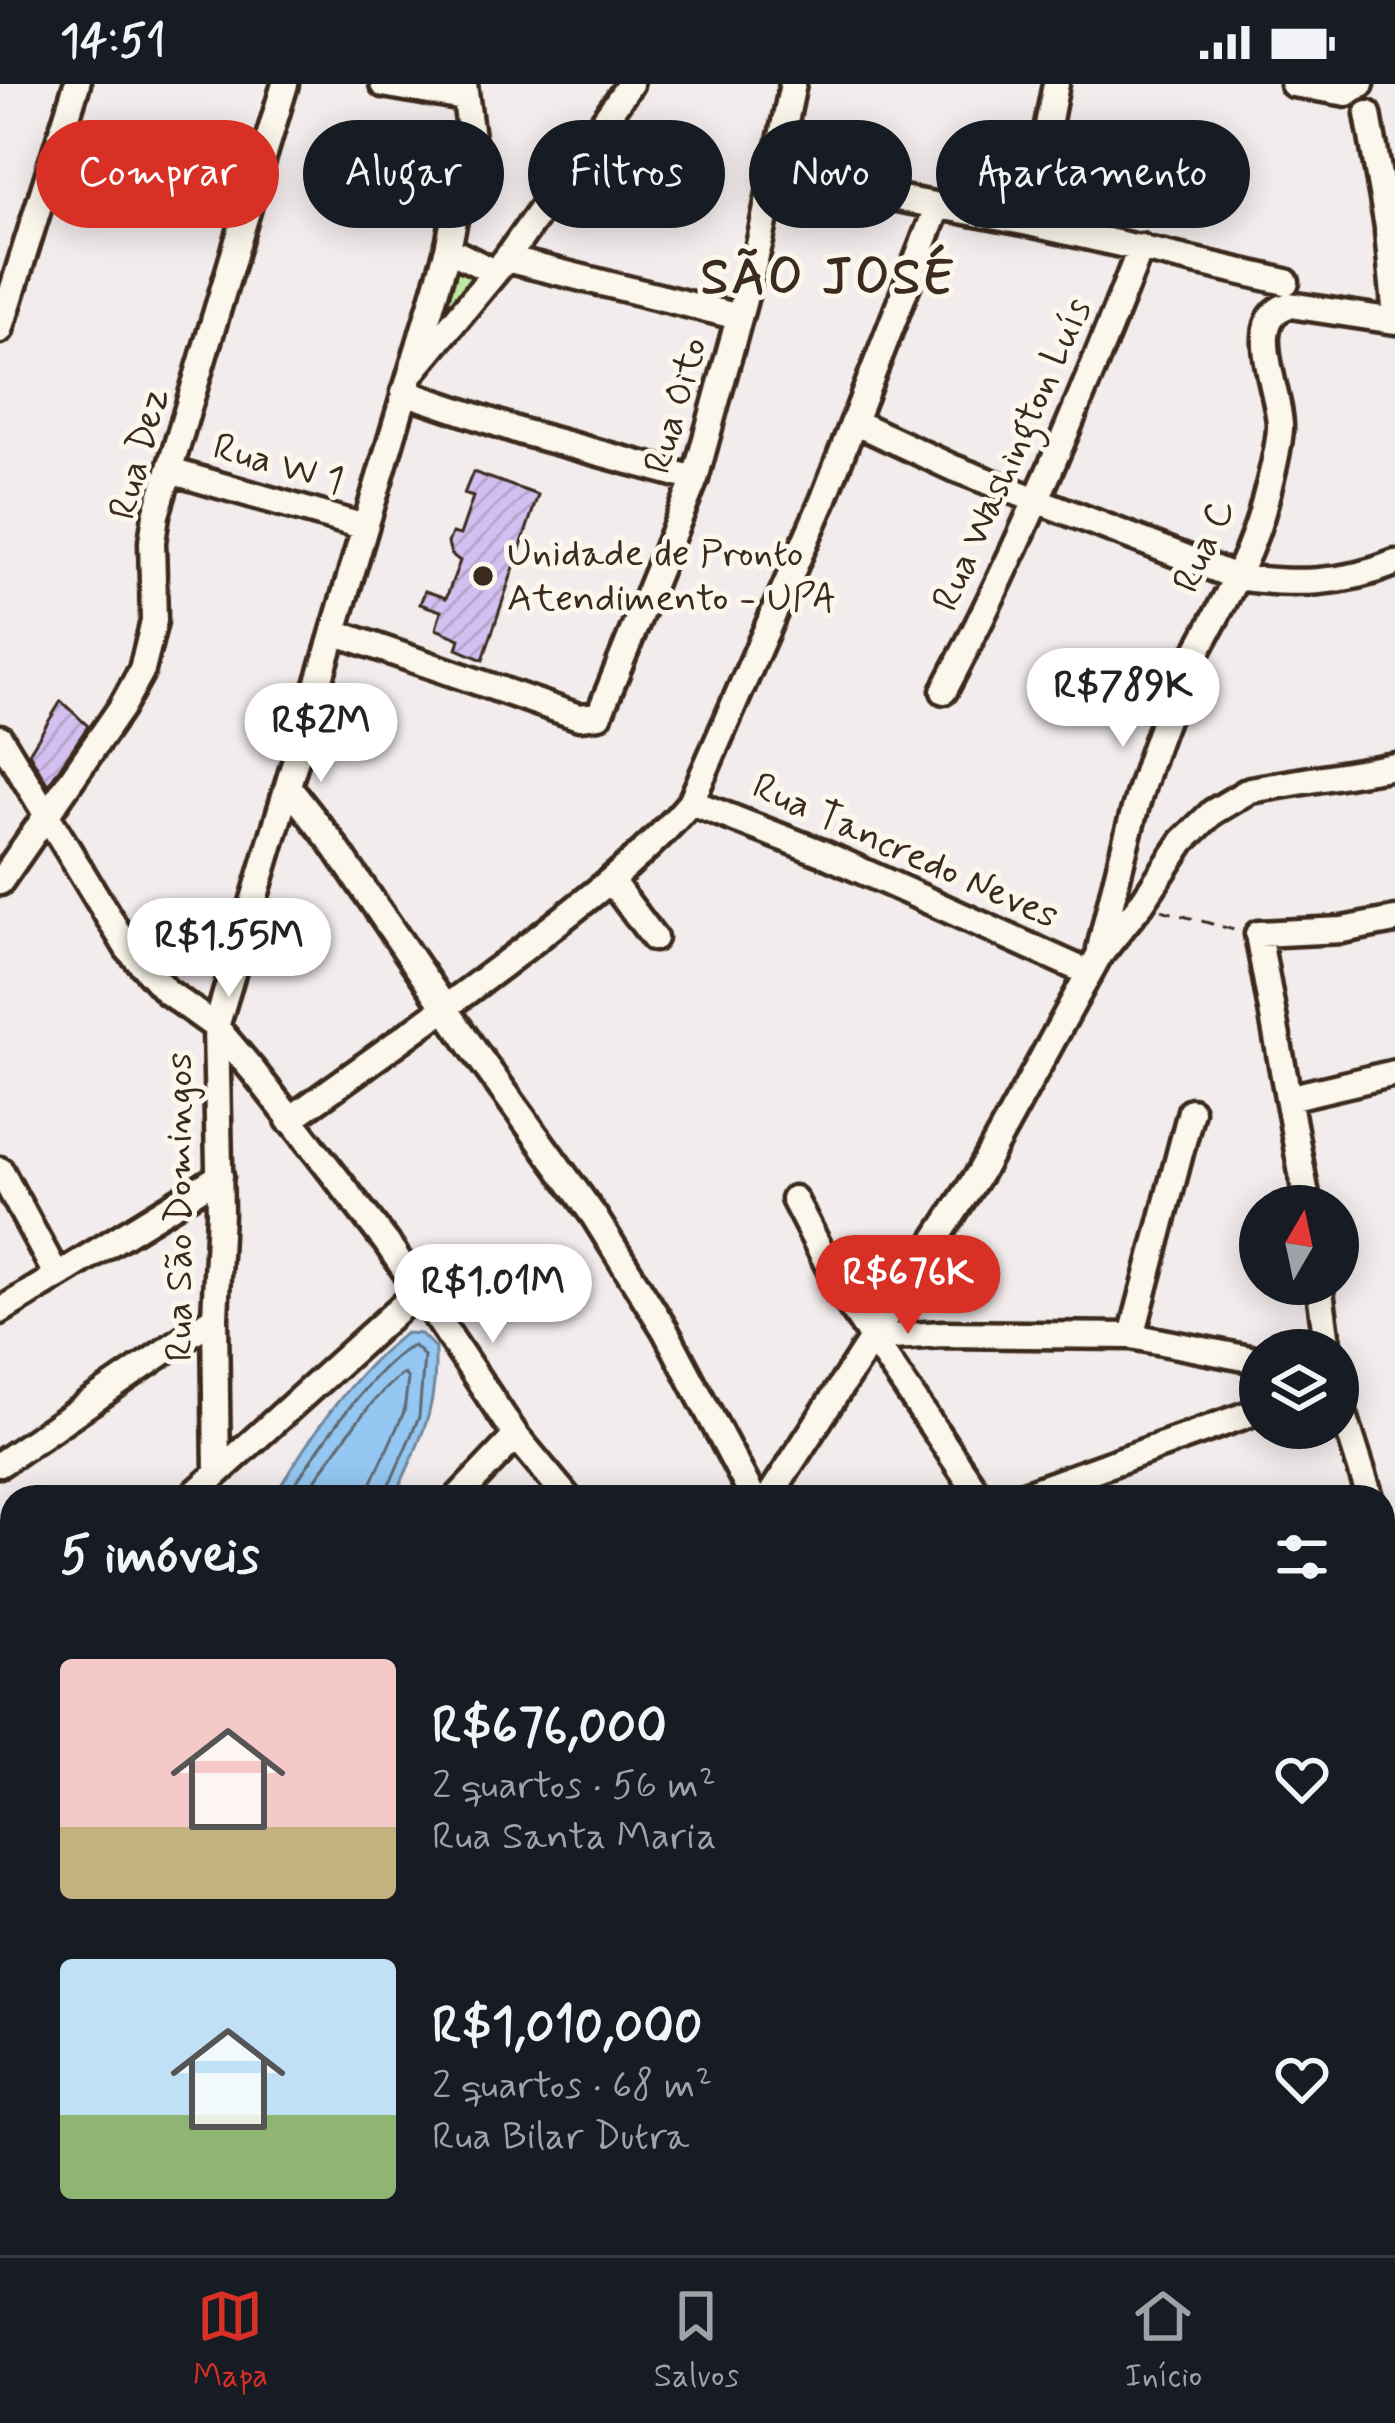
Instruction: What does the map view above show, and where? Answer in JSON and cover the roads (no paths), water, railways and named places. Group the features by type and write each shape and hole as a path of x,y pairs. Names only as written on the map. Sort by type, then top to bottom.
{"street":[{"path":"0,330 7,294 77,84"},
{"name":"Rua Dez","path":"0,882 142,670 154,621 154,529 285,84"},
{"path":"382,84 464,91 471,139 448,249 408,382 522,433 695,479"},
{"name":"Rua São Domingos","path":"217,1473 220,1176 216,1028 408,382 500,266 630,84"},
{"name":"Rua Oito","path":"786,120 793,84"},
{"path":"1049,120 1056,84"},
{"path":"1293,84 1354,88"},
{"path":"1368,114 1392,222 1395,307"},
{"path":"290,1120 446,1009 611,881 660,839 691,802 854,422 936,213"},
{"name":"Rua Oito","path":"334,632 579,717 592,718 601,712 695,479 761,228"},
{"path":"1053,228 1142,247 1288,294 1395,321"},
{"name":"Rua Washington Luís","path":"944,691 1005,576 1142,247"},
{"path":"448,249 500,266 739,316"},
{"name":"Rua C","path":"1093,965 1165,719 1261,518 1280,431 1268,359 1268,323 1288,294"},
{"path":"854,422 1236,578 1279,583 1340,581 1395,563"},
{"name":"Rua W 1","path":"170,472 365,527"},
{"path":"0,739 128,949 166,991 216,1028 290,1120 421,1289 515,1436 557,1485"},
{"name":"Rua C","path":"777,1485 980,1172 1093,965 1183,841 1227,802 1250,790 1395,766"},
{"path":"289,788 541,1140 630,1274 716,1421 747,1485"},
{"name":"Rua Tancredo Neves","path":"691,802 1093,965"},
{"path":"611,881 654,938"},
{"path":"1304,1185 1258,934 1342,930 1395,920"},
{"path":"1288,1098 1395,1073"},
{"path":"1132,1336 1190,1111"},
{"path":"0,1170 57,1276"},
{"path":"0,1311 220,1176"},
{"path":"794,1199 826,1266 972,1485"},
{"path":"204,1485 421,1289"},
{"path":"0,1464 215,1317"},
{"path":"873,1338 1132,1336 1239,1357"},
{"path":"1051,1485 1239,1418"},
{"path":"469,1485 515,1436"},
{"path":"1355,1449 1366,1485"}],"water":[{"path":"406,1333 421,1334 435,1348 433,1392 425,1426 400,1485 282,1485 316,1431 387,1348"}],"place":[{"name":"Unidade de Pronto Atendimento - UPA","path":"483,576"}],"district":[{"name":"SÃO JOSÉ","path":"829,279"}]}
